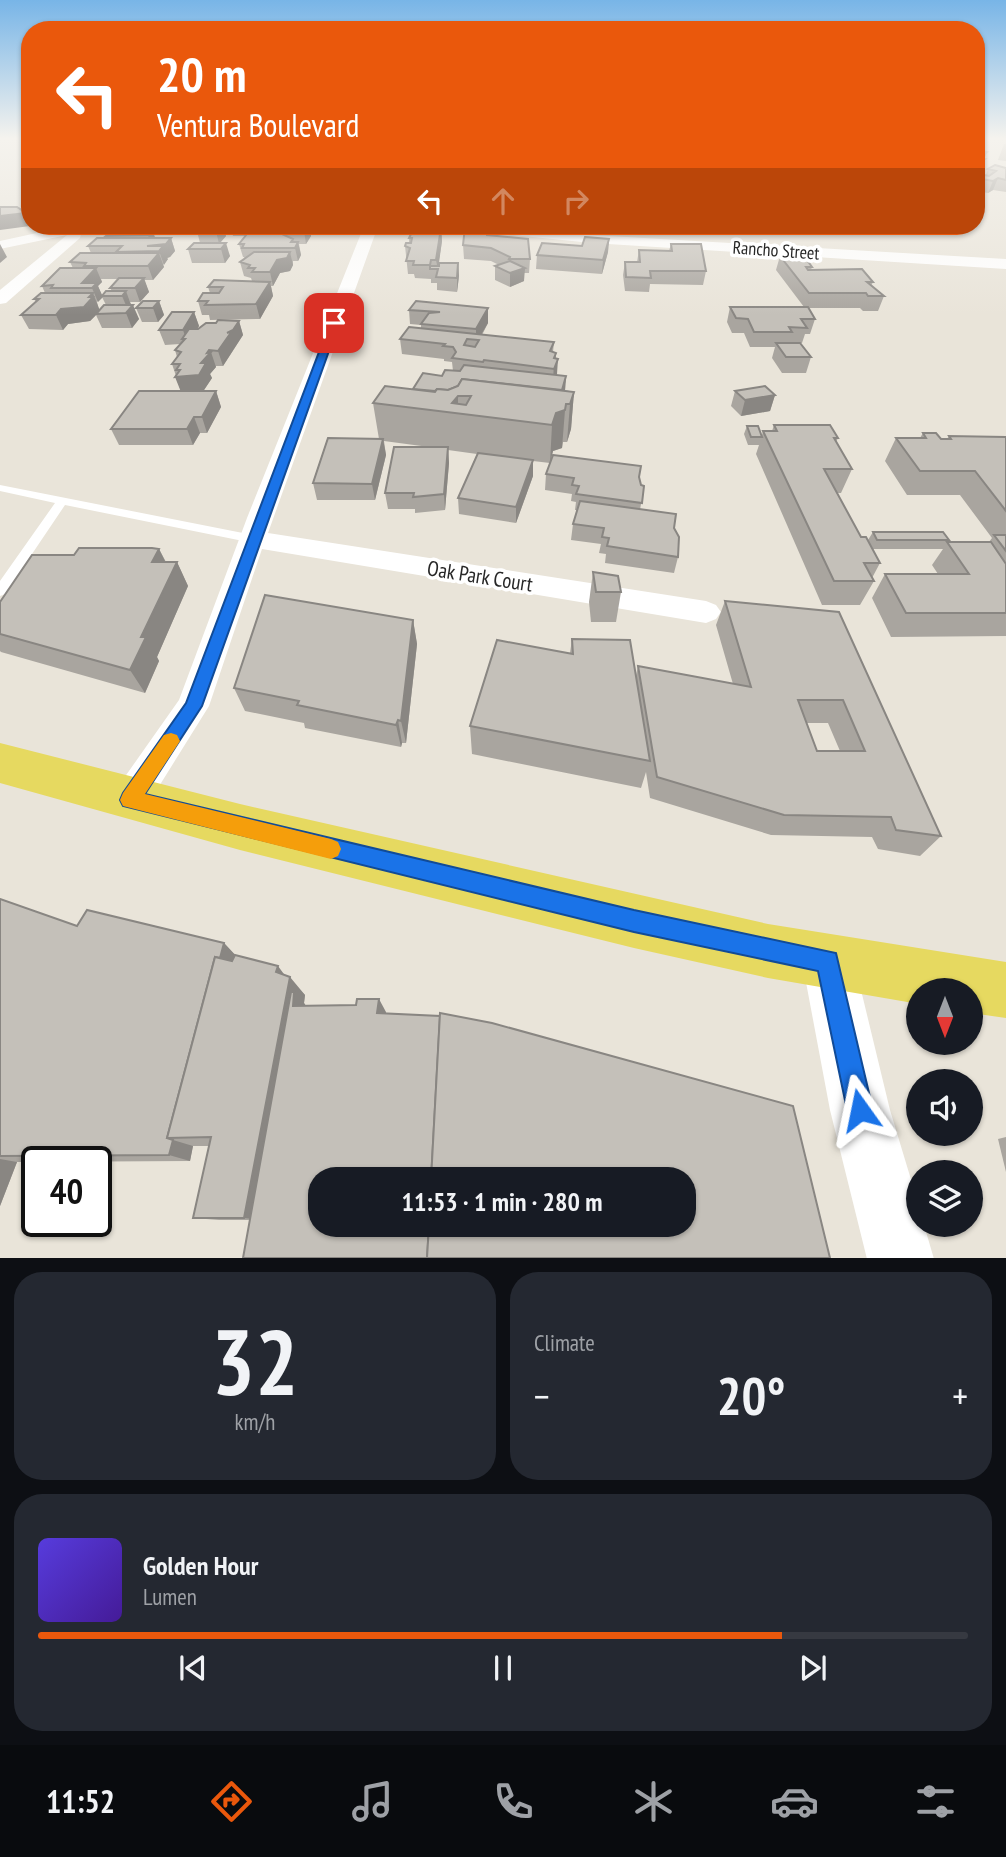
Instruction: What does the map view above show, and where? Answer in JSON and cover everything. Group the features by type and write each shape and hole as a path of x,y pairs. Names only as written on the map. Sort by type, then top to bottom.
{"main road":[{"path":"0,763 130,800 634,921 828,961 1006,990"}],"street":[{"path":"0,245 48,235"},
{"path":"0,299 75,235"},
{"path":"130,800 193,706 253,539 369,235"},
{"name":"Rancho Street","path":"552,235 1006,264"},
{"name":"Oak Park Court","path":"253,539 706,612"},
{"path":"828,961 860,1110 901,1258"}],"lane":[{"path":"0,488 253,539"},
{"path":"0,591 62,501"}],"building":[{"path":"0,207 17,207 21,210 21,214 0,216"},
{"path":"246,235 284,235 293,239 291,242 298,242 295,248 242,248 244,244 239,244"},
{"path":"410,235 440,235 436,260 431,260 430,265 413,265 414,261 406,261 410,248 405,246 406,243 411,243 412,238 409,238"},
{"path":"464,235 528,239 530,259 509,259 510,257 491,248 463,245"},
{"path":"585,237 609,239 603,260 537,255 542,243 582,246"},
{"path":"97,238 171,238 166,244 147,246 163,246 159,251 116,252 122,246 88,246"},
{"path":"194,243 226,243 221,249 188,249"},
{"path":"671,244 701,244 706,271 650,271 651,278 626,277 625,262 640,262 639,250 672,251"},
{"path":"254,252 290,252 287,258 277,260 270,272 252,272 255,268 248,268 250,265 240,262"},
{"path":"80,253 159,253 148,266 84,266 86,263 70,262"},
{"path":"780,256 804,256 812,267 806,267 808,270 862,269 873,282 867,282 884,296 868,296 866,293 809,293"},
{"path":"510,261 525,268 510,273 495,266"},
{"path":"439,263 458,263 457,278 436,277 438,269 430,269 430,266 439,266"},
{"path":"60,268 96,268 82,283 97,283 92,288 42,286"},
{"path":"119,278 144,278 135,288 110,288"},
{"path":"214,280 270,282 256,304 205,305 208,301 198,301 203,293 219,293 223,287 208,287"},
{"path":"106,291 126,291 122,296 102,296"},
{"path":"41,293 93,293 89,297 93,297 84,307 61,309 56,315 21,315 39,299 34,299"},
{"path":"143,301 159,301 153,308 136,308"},
{"path":"416,301 488,308 476,329 421,324 429,313 440,312 409,310"},
{"path":"104,305 133,305 126,313 96,314"},
{"path":"730,307 808,307 815,319 801,319 807,328 789,327 792,332 754,332 748,319 736,318"},
{"path":"172,312 194,312 183,330 159,330"},
{"path":"218,320 239,321 233,330 227,333 232,331 218,351 209,350 207,353 211,352 201,363 206,363 199,375 175,377 180,370 176,370 180,364 172,364 181,352 175,350 185,339 182,339 189,329 198,329 206,323 216,323"},
{"path":"409,327 554,342 550,351 556,353 554,358 558,359 554,369 483,362 452,358 456,352 453,347 443,346 445,344 400,339","holes":["467,339 479,340 475,347 464,345"]},
{"path":"776,343 800,343 811,357 786,357"},
{"path":"464,365 566,376 562,390 462,379 458,386 448,390 413,389 423,373 442,376 445,370 460,371"},
{"path":"462,379 574,392 565,410 556,413 552,425 373,403 385,386 435,392 437,389 448,390 458,386","holes":["458,396 471,396 466,405 452,403"]},
{"path":"765,386 775,395 745,400 735,391"},
{"path":"139,391 216,391 202,417 194,417 187,429 111,429"},
{"path":"774,425 830,425 838,438 834,438 852,469 824,469 861,537 866,537 880,563 864,563 874,581 834,581 763,431 777,431"},
{"path":"747,426 758,426 762,437 751,437"},
{"path":"923,433 936,433 941,439 951,439 949,436 1006,437 1006,511 975,471 920,471 896,438 926,438"},
{"path":"328,438 383,439 372,484 313,483"},
{"path":"394,447 448,447 444,494 413,497 414,493 385,493"},
{"path":"478,453 533,460 516,507 458,498"},
{"path":"553,455 641,466 639,477 641,485 644,486 642,503 576,494 579,486 572,485 574,478 546,474"},
{"path":"580,501 676,514 674,528 679,537 678,557 607,546 609,538 602,537 604,528 573,524"},
{"path":"873,532 943,532 949,540 877,540"},
{"path":"994,535 1006,535 1006,551"},
{"path":"947,542 991,542 1006,564 1006,613 906,613 885,574 969,574"},
{"path":"79,548 159,549 152,562 177,562 141,637 146,637 130,670 0,634 0,602 32,555 74,555"},
{"path":"593,572 618,576 621,592 596,592"},
{"path":"265,595 413,620 401,721 398,720 396,725 297,705 299,701 234,688"},
{"path":"725,601 839,612 941,836 896,830 891,817 784,815 657,777 638,666 751,687","holes":["798,700 843,700 865,751 817,751"]},
{"path":"572,639 630,640 650,761 470,726 497,640 573,654"},
{"path":"0,899 77,926 87,910 224,943 220,958 215,957 167,1138 173,1140 169,1155 112,1155 112,1146 21,1146 21,1156 0,1156"},
{"path":"235,955 278,966 276,972 290,977 244,1218 193,1218 211,1137 167,1138 215,957 232,961"},
{"path":"291,992 294,992 293,1006 356,1005 357,999 379,999 377,1013 440,1016 432,1167 308,1167 308,1237 428,1237 427,1258 243,1258"},
{"path":"440,1013 492,1023 793,1106 830,1258 427,1258 428,1237 696,1237 696,1167 432,1167"}],"slow traffic":[{"path":"171,741 130,800 331,849"}],"route":[{"path":"334,323 193,706 130,800 634,921 768,951 828,961 860,1110"}]}
